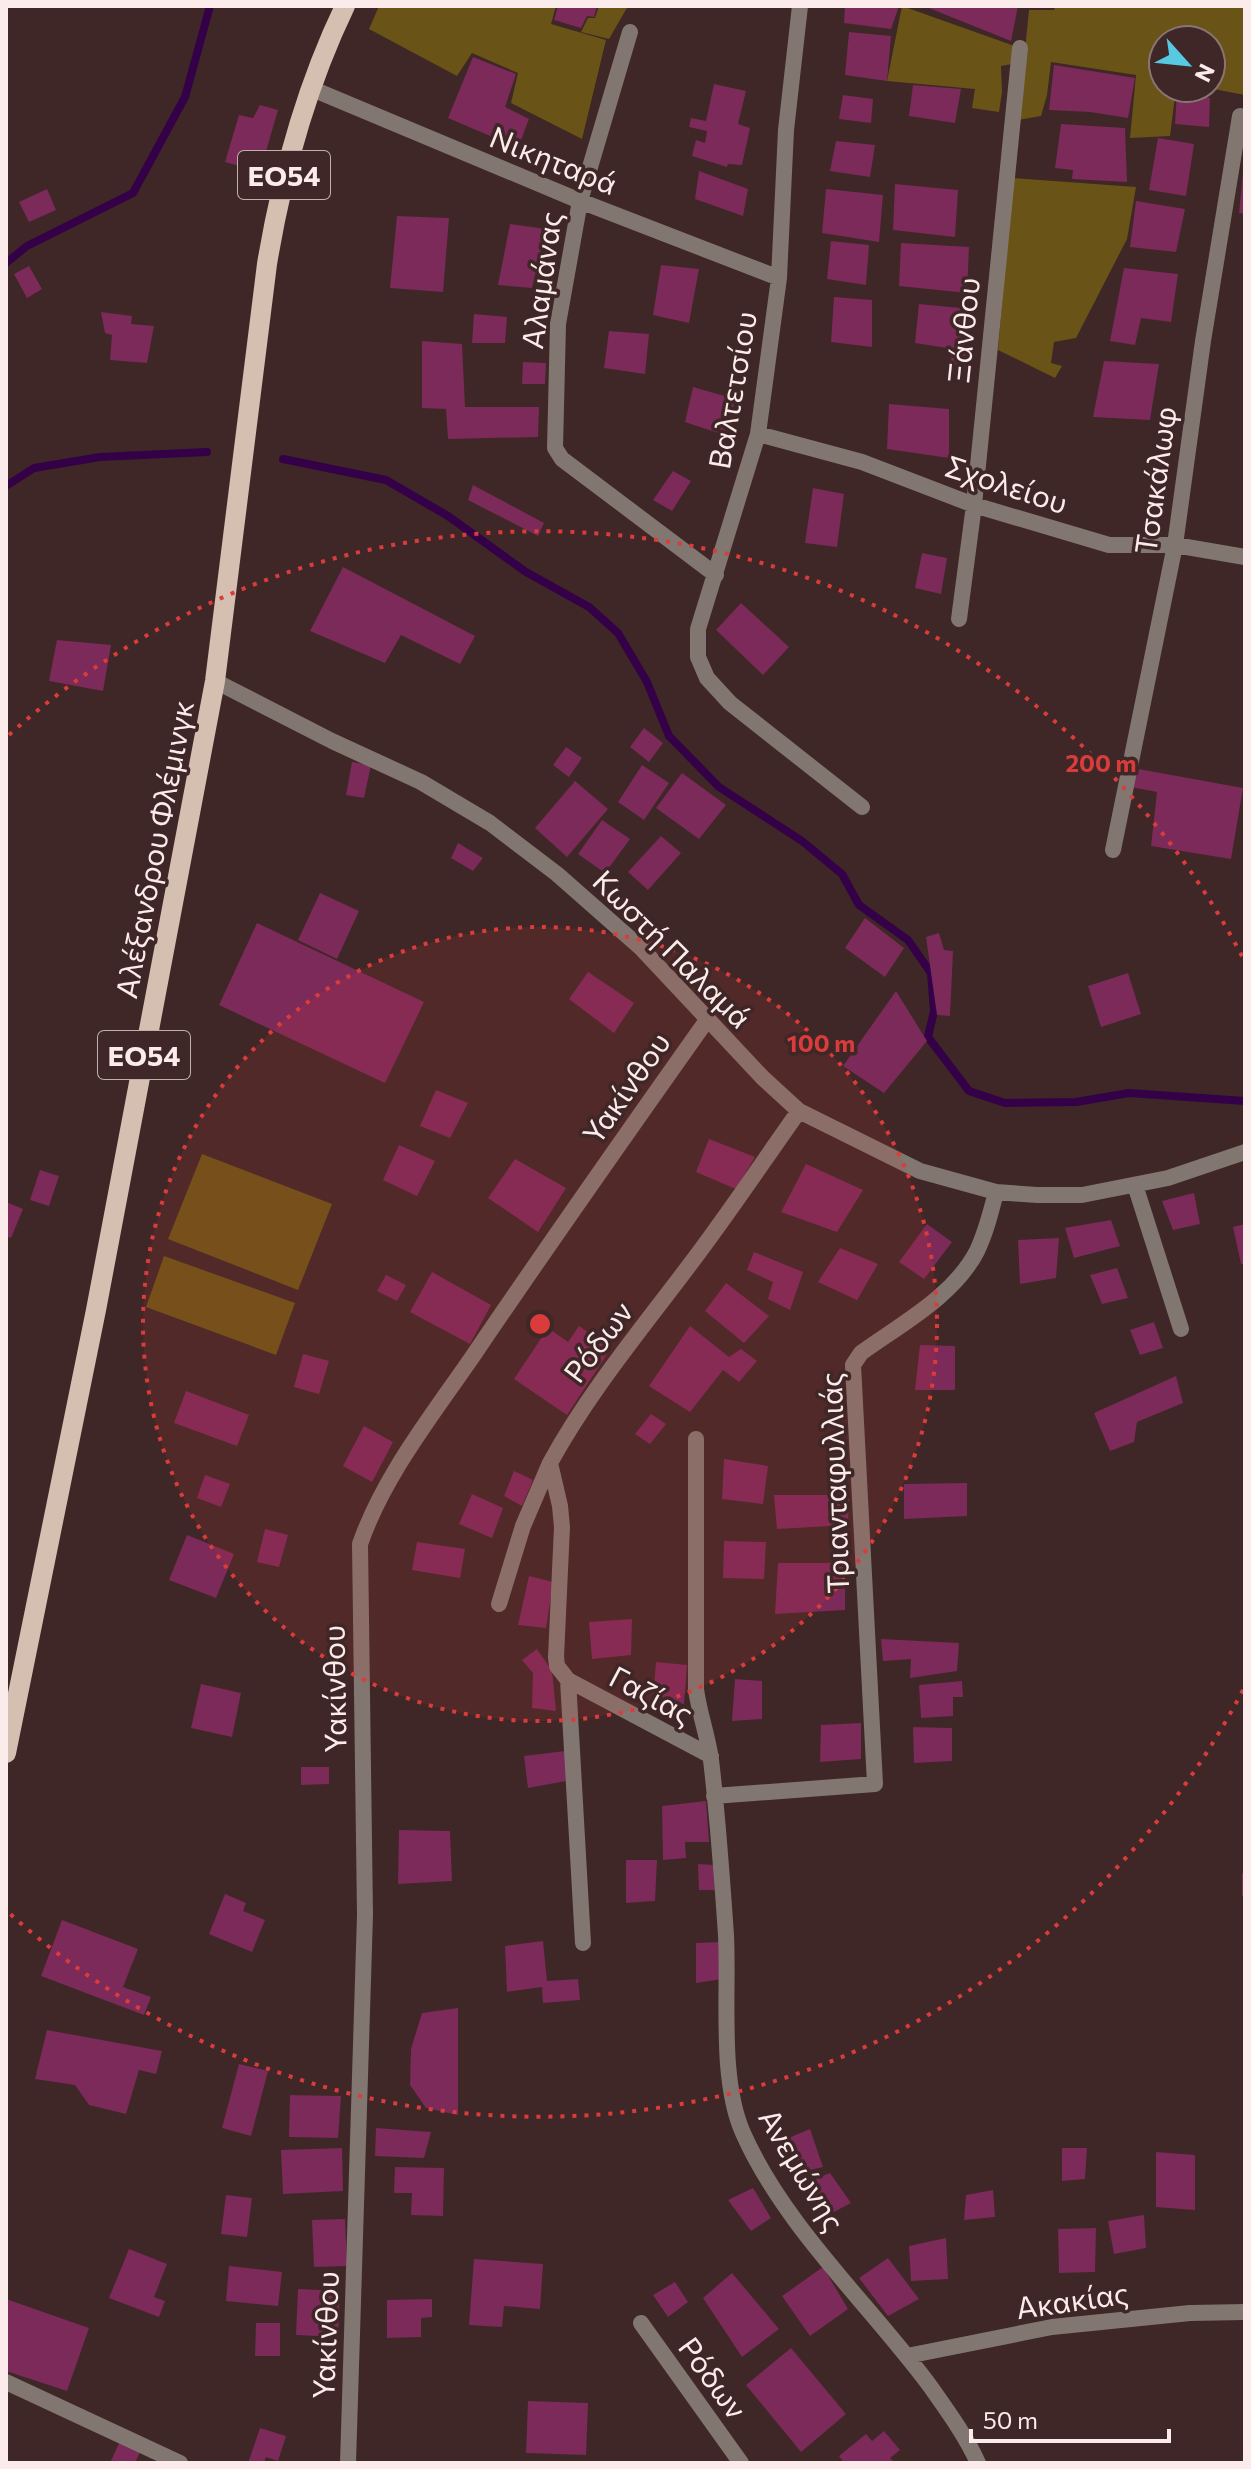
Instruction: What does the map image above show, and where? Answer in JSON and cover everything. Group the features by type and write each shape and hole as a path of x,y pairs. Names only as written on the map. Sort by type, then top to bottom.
{"main road":[{"name":"Αλέξανδρου Φλέμινγκ","path":"6,1753 96,1310 215,681 267,264 284,175 310,88 345,6"}],"street":[{"name":"Βαλτετσίου","path":"800,6 786,130 779,278 758,434 698,629 698,657 707,678 730,703 862,807"},
{"name":"Αλαμάνας","path":"630,32 580,201 558,324 555,448 562,459 716,575"},
{"name":"Ξάνθου","path":"959,619 974,505 1020,48"},
{"name":"Νικηταρά","path":"310,88 580,201 779,278"},
{"name":"Τσακάλωφ","path":"1113,850 1175,545 1203,341 1240,116"},
{"name":"Σχολείου","path":"758,434 862,462 974,505 1109,545 1175,545 1245,557"},
{"name":"Κωστή Παλαμά","path":"215,681 421,782 490,823 557,874 641,948 763,1078 799,1111 920,1171 996,1192 1082,1195 1168,1178 1245,1152"},
{"name":"Υακίνθου","path":"348,2463 365,1915 360,1544 370,1513 416,1439 572,1210 707,1020"},
{"name":"Ρόδων","path":"499,1604 523,1526 550,1463 571,1425 604,1376 691,1264 799,1111"},
{"path":"1135,1185 1181,1329"},
{"name":"Τριανταφυλλιάς","path":"714,1796 875,1784 853,1365 861,1353 949,1288 961,1274 976,1252 996,1192"},
{"name":"Ανεμώνης","path":"696,1439 696,1689 711,1756 726,1935 730,2078 735,2108 743,2133 808,2236 947,2409 978,2463"},
{"path":"550,1463 562,1527 556,1662 568,1680 583,1943"},
{"name":"Γαζίας","path":"568,1680 711,1756"},
{"name":"Ακακίας","path":"907,2356 1052,2327 1190,2313 1245,2312"},
{"name":"Ρόδων","path":"641,2323 741,2463"},
{"path":"6,2382 180,2463"}],"shaded area":[{"path":"379,6 556,6 551,24 606,40 582,139 511,103 518,73 472,53 457,76 369,29"},
{"path":"599,6 628,6 609,39 581,32 588,18 595,18"},
{"path":"902,6 1020,48 1018,63 1001,66 999,112 972,108 975,89 887,81"},
{"path":"1056,6 1245,6 1245,95 1227,92 1227,24 1147,24 1147,104 1174,104 1170,136 1130,138 1136,75 1051,62 1041,116 1018,120 1029,10 1054,10"},
{"path":"1013,178 1136,187 1127,239 1076,338 1054,342 1051,363 1062,366 1055,378 998,350"},
{"path":"202,1154 332,1204 298,1290 168,1239"},
{"path":"164,1256 295,1303 276,1355 146,1307"}],"building":[{"path":"558,6 597,6 594,17 587,16 581,28 554,20"},
{"path":"845,6 899,6 891,29 844,23"},
{"path":"924,6 1018,6 1011,41"},
{"path":"849,32 891,36 887,81 845,75"},
{"path":"473,57 516,74 505,107 529,119 518,148 448,118"},
{"path":"1054,65 1135,78 1128,118 1049,110"},
{"path":"714,84 746,91 738,124 750,128 742,165 728,164 727,167 692,156 696,140 705,143 707,131 689,127 691,118 706,121"},
{"path":"913,85 961,89 955,123 909,116"},
{"path":"843,95 873,99 871,123 839,119"},
{"path":"1176,104 1210,104 1209,127 1175,124"},
{"path":"260,105 278,110 260,172 225,162 239,115 253,118"},
{"path":"1061,124 1125,128 1127,182 1072,179 1073,170 1055,168"},
{"path":"1158,138 1194,144 1186,196 1149,190"},
{"path":"836,141 875,145 870,177 830,171"},
{"path":"699,171 748,189 743,216 695,199"},
{"path":"1245,172 1245,214 1239,213"},
{"path":"895,184 958,190 955,237 893,230"},
{"path":"47,189 56,210 29,222 19,202"},
{"path":"826,189 883,195 879,242 822,233"},
{"path":"1136,201 1185,209 1176,252 1130,247"},
{"path":"397,216 449,218 443,292 390,288"},
{"path":"510,224 546,229 532,288 498,285"},
{"path":"831,241 869,245 866,285 827,279"},
{"path":"901,243 969,247 967,293 899,286"},
{"path":"661,265 699,269 689,323 653,315"},
{"path":"29,266 42,289 27,298 14,274"},
{"path":"1124,268 1178,274 1171,322 1141,318 1135,345 1110,341"},
{"path":"834,297 872,300 872,347 831,342"},
{"path":"919,304 971,309 967,371 949,372 953,349 915,343"},
{"path":"101,312 132,316 131,324 154,326 147,363 110,360 112,335 105,333"},
{"path":"474,314 507,317 505,343 472,343"},
{"path":"609,331 649,334 645,374 604,368"},
{"path":"422,341 462,344 465,407 539,407 538,437 448,439 446,409 422,408"},
{"path":"1104,361 1159,364 1150,420 1093,417"},
{"path":"523,362 546,363 545,384 522,384"},
{"path":"693,387 735,399 727,436 685,422"},
{"path":"889,404 949,409 949,458 887,449"},
{"path":"673,471 691,481 672,511 653,500"},
{"path":"473,485 544,523 538,536 468,500"},
{"path":"813,488 844,494 837,547 805,543"},
{"path":"922,553 947,558 941,594 915,588"},
{"path":"343,567 475,636 460,664 401,635 385,663 310,631"},
{"path":"741,603 789,647 763,675 716,630"},
{"path":"57,640 111,645 103,691 49,681"},
{"path":"644,728 663,743 649,762 630,747"},
{"path":"566,747 582,758 569,777 553,765"},
{"path":"352,762 371,765 364,798 346,795"},
{"path":"642,765 669,783 644,820 618,802"},
{"path":"1133,768 1243,788 1231,859 1151,846 1157,792 1131,787"},
{"path":"682,773 726,805 699,839 656,808"},
{"path":"575,781 608,809 567,857 535,828"},
{"path":"602,820 630,839 605,873 578,854"},
{"path":"661,836 681,853 648,890 628,872"},
{"path":"458,843 483,858 473,871 451,858"},
{"path":"320,893 359,911 337,959 298,940"},
{"path":"865,918 904,948 885,977 845,948"},
{"path":"257,923 424,1002 385,1083 219,1005"},
{"path":"939,933 944,950 953,951 950,1016 937,1015 926,937"},
{"path":"588,972 634,1003 614,1033 569,999"},
{"path":"1128,973 1141,1014 1101,1027 1088,986"},
{"path":"896,991 927,1041 884,1093 843,1066"},
{"path":"436,1090 468,1103 450,1138 420,1126"},
{"path":"709,1139 755,1157 736,1189 696,1172"},
{"path":"399,1145 435,1161 417,1196 383,1180"},
{"path":"515,1159 566,1188 538,1232 488,1198"},
{"path":"806,1164 863,1190 837,1232 781,1212"},
{"path":"40,1170 59,1176 49,1206 30,1200"},
{"path":"1194,1193 1200,1224 1173,1230 1162,1201"},
{"path":"6,1202 23,1209 11,1238 6,1236"},
{"path":"1111,1220 1120,1246 1074,1258 1065,1228"},
{"path":"927,1224 952,1242 924,1279 899,1262"},
{"path":"1245,1224 1245,1264 1241,1264 1233,1227"},
{"path":"1059,1238 1056,1278 1020,1284 1018,1240"},
{"path":"840,1248 878,1264 857,1300 818,1282"},
{"path":"754,1252 803,1272 790,1310 768,1299 773,1282 747,1270"},
{"path":"1117,1268 1128,1298 1102,1304 1090,1275"},
{"path":"432,1272 491,1305 470,1344 410,1312"},
{"path":"386,1275 406,1285 397,1301 377,1291"},
{"path":"726,1283 769,1316 744,1343 705,1311"},
{"path":"1154,1322 1163,1348 1140,1355 1130,1330"},
{"path":"579,1326 611,1348 567,1415 514,1379 548,1328 568,1342"},
{"path":"690,1326 729,1357 741,1349 757,1361 739,1382 723,1370 690,1412 649,1386"},
{"path":"920,1345 955,1346 955,1390 915,1390"},
{"path":"303,1354 329,1361 319,1394 294,1387"},
{"path":"1176,1376 1183,1403 1137,1422 1134,1442 1110,1451 1094,1413"},
{"path":"186,1391 249,1415 237,1446 174,1423"},
{"path":"651,1414 666,1424 650,1444 635,1434"},
{"path":"364,1426 393,1442 372,1482 343,1466"},
{"path":"724,1459 768,1466 763,1504 722,1499"},
{"path":"514,1471 533,1480 522,1506 504,1496"},
{"path":"205,1475 230,1484 221,1507 197,1498"},
{"path":"967,1483 967,1516 904,1519 904,1484"},
{"path":"472,1494 503,1508 492,1538 459,1524"},
{"path":"774,1495 849,1495 848,1525 777,1529"},
{"path":"265,1529 288,1535 279,1567 257,1562"},
{"path":"187,1535 234,1554 216,1598 169,1580"},
{"path":"724,1541 766,1542 764,1579 723,1578"},
{"path":"417,1542 465,1549 460,1578 412,1570"},
{"path":"778,1563 845,1563 845,1610 775,1614"},
{"path":"529,1576 553,1582 546,1628 518,1625"},
{"path":"632,1619 631,1655 592,1659 589,1622"},
{"path":"881,1639 959,1643 957,1671 910,1678 911,1659 883,1661"},
{"path":"537,1649 552,1671 556,1711 532,1708 533,1673 522,1660"},
{"path":"656,1662 687,1665 684,1704 653,1700"},
{"path":"735,1679 762,1681 762,1719 732,1721"},
{"path":"962,1681 963,1697 953,1697 953,1716 921,1718 919,1685"},
{"path":"201,1684 241,1693 232,1737 191,1728"},
{"path":"861,1723 861,1759 820,1762 821,1725"},
{"path":"913,1727 952,1728 952,1761 914,1763"},
{"path":"565,1751 566,1781 528,1788 524,1756"},
{"path":"301,1767 329,1767 329,1784 301,1785"},
{"path":"706,1801 709,1842 685,1842 686,1858 663,1860 662,1806"},
{"path":"399,1830 450,1831 452,1881 398,1884"},
{"path":"626,1860 657,1860 655,1901 626,1903"},
{"path":"698,1864 714,1865 715,1890 699,1890"},
{"path":"1242,1873 1245,1873 1245,1896 1242,1896"},
{"path":"225,1894 246,1903 243,1911 265,1920 252,1952 209,1934"},
{"path":"62,1920 138,1949 123,1987 151,1997 144,2015 41,1976"},
{"path":"543,1941 547,1981 578,1979 580,2000 543,2003 542,1987 507,1992 505,1946"},
{"path":"722,1942 722,1979 696,1983 696,1943"},
{"path":"458,2008 458,2115 426,2108 410,2085 411,2049 422,2013"},
{"path":"47,2030 162,2051 156,2074 139,2070 126,2114 89,2105 75,2085 35,2079"},
{"path":"239,2064 268,2071 251,2136 222,2128"},
{"path":"290,2095 341,2096 338,2138 289,2137"},
{"path":"376,2128 431,2132 424,2158 375,2156"},
{"path":"810,2129 823,2167 801,2172 786,2139"},
{"path":"342,2148 343,2191 283,2194 281,2150"},
{"path":"1062,2148 1087,2148 1085,2179 1062,2181"},
{"path":"1156,2152 1195,2155 1195,2210 1156,2207"},
{"path":"395,2167 444,2168 443,2216 411,2215 412,2193 394,2193"},
{"path":"830,2173 851,2203 830,2214 806,2182"},
{"path":"753,2188 771,2218 751,2231 728,2200"},
{"path":"993,2190 995,2217 964,2220 966,2195"},
{"path":"226,2195 252,2198 247,2237 221,2234"},
{"path":"1144,2215 1146,2248 1114,2254 1108,2221"},
{"path":"345,2219 347,2266 314,2267 312,2220"},
{"path":"1096,2228 1095,2272 1059,2273 1058,2229"},
{"path":"946,2238 948,2279 911,2281 909,2246"},
{"path":"129,2249 167,2264 154,2297 165,2301 159,2317 109,2298"},
{"path":"888,2258 919,2299 888,2316 859,2278"},
{"path":"474,2259 543,2264 540,2309 504,2306 502,2327 469,2325"},
{"path":"229,2266 282,2272 278,2306 226,2301"},
{"path":"823,2267 848,2309 810,2336 782,2296"},
{"path":"732,2273 779,2329 742,2357 703,2298"},
{"path":"675,2282 688,2302 668,2317 653,2295"},
{"path":"298,2289 340,2291 338,2337 296,2335"},
{"path":"6,2299 89,2328 67,2391 6,2371"},
{"path":"432,2299 432,2317 421,2318 421,2337 387,2338 387,2300"},
{"path":"256,2323 280,2323 280,2356 255,2356"},
{"path":"791,2348 846,2414 801,2452 746,2385"},
{"path":"528,2401 588,2403 586,2455 526,2453"},
{"path":"260,2428 286,2436 278,2461 266,2457 264,2463 248,2463"},
{"path":"884,2431 900,2450 890,2458 895,2463 844,2463 839,2456 866,2434 872,2441"},
{"path":"120,2441 141,2450 135,2463 110,2463"}],"waterway":[{"path":"6,263 27,246 133,193 185,97 210,6"},
{"path":"6,486 34,468 100,457 207,452"},
{"path":"283,459 386,480 448,516 526,572 589,607 618,633 647,682 669,736 719,787 802,841 842,874 859,905 908,940 931,973 934,1011 928,1037 969,1091 1005,1103 1076,1102 1129,1093 1245,1101"}]}
